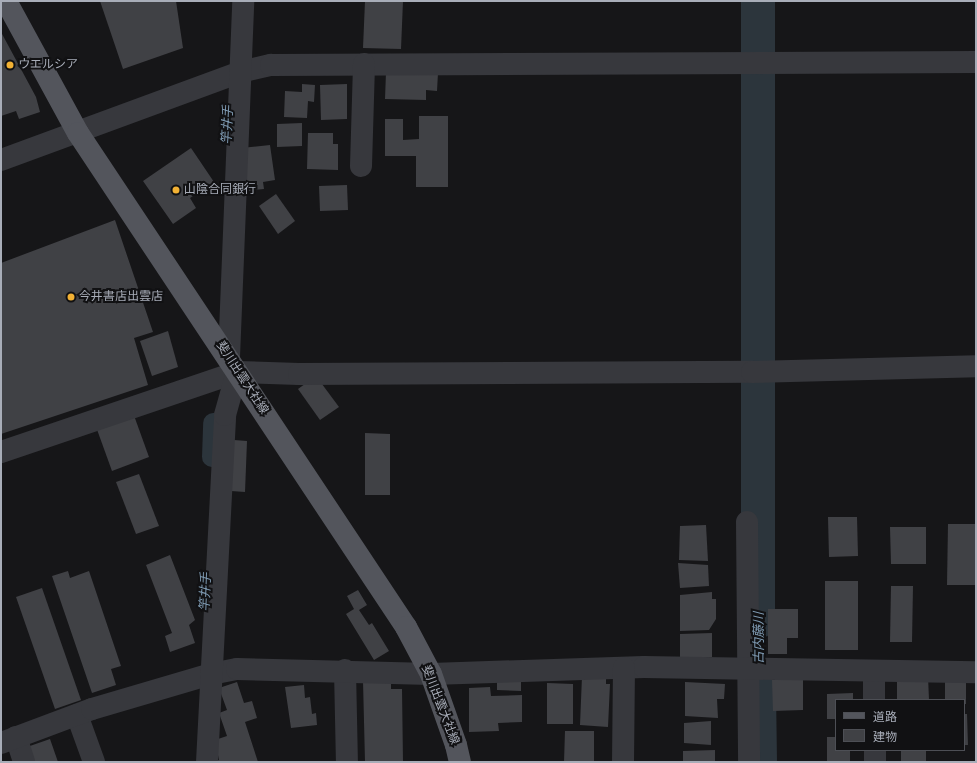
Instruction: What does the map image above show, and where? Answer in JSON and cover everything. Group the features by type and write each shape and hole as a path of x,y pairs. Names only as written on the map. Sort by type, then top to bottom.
{"main road":[{"name":"斐川出雲大社線","path":"6,1 78,133 233,364 406,627 431,674 456,745 460,762"}],"street":[{"path":"207,762 225,415 233,364 240,72 244,1"},
{"path":"1,160 78,133 240,72 271,65 976,62"},
{"path":"361,166 364,64"},
{"path":"1,452 233,364 299,374 744,372 976,366"},
{"path":"747,522 750,670 749,762"},
{"path":"623,762 624,668"},
{"path":"24,762 9,740 77,714 211,674 237,669 345,670 431,674 624,668 976,672"},
{"path":"345,670 348,762"},
{"path":"874,671 874,699"},
{"path":"77,714 94,762"},
{"path":"875,751 875,762"}],"building":[{"path":"100,1 176,1 183,48 123,69"},
{"path":"365,1 403,1 401,49 363,48"},
{"name":"ウエルシア","path":"1,32 36,97 40,112 19,119 16,111 1,116"},
{"path":"386,72 438,73 437,91 426,90 426,100 385,99"},
{"path":"302,84 315,85 314,102 308,101 307,118 284,117 285,91 302,92"},
{"path":"347,84 347,119 321,120 320,85"},
{"path":"419,116 448,116 448,187 416,187 416,156 385,156 385,119 403,119 403,140 419,139"},
{"path":"302,123 302,146 277,147 277,124"},
{"path":"308,133 333,133 333,144 338,144 338,170 307,169"},
{"path":"270,145 275,180 263,182 264,189 246,191 241,148"},
{"name":"山陰合同銀行","path":"191,148 214,182 190,198 196,208 173,224 143,181"},
{"path":"347,185 348,210 320,211 319,186"},
{"path":"276,194 295,221 278,234 259,206"},
{"name":"今井書店出雲店","path":"115,220 153,332 134,338 148,385 1,434 1,263"},
{"path":"168,331 178,367 152,376 140,341"},
{"path":"316,376 339,407 320,420 298,389"},
{"path":"132,410 149,457 112,471 95,424"},
{"path":"365,433 390,434 390,495 365,495"},
{"path":"234,440 247,441 245,492 231,491"},
{"path":"139,474 159,526 136,534 116,482"},
{"path":"828,517 857,517 858,556 829,557"},
{"path":"948,524 976,524 976,585 947,585"},
{"path":"706,525 708,561 679,560 680,526"},
{"path":"890,527 926,527 926,564 891,564"},
{"path":"170,555 195,620 189,625 195,643 170,652 165,636 172,633 146,565"},
{"path":"678,563 708,565 709,586 680,588"},
{"path":"68,571 70,578 89,571 121,666 111,669 116,685 92,693 52,576"},
{"path":"825,581 858,581 858,650 825,650"},
{"path":"891,586 913,586 912,642 890,642"},
{"path":"42,588 81,700 55,709 16,597"},
{"path":"358,590 367,605 359,610 369,625 372,623 389,651 374,660 346,614 354,609 347,596"},
{"path":"712,592 712,599 716,599 716,619 709,630 680,631 680,595"},
{"path":"768,609 798,609 798,638 787,638 787,654 768,654"},
{"path":"712,633 712,657 680,659 680,634"},
{"path":"582,676 606,678 606,684 610,684 608,727 580,725"},
{"path":"928,676 929,699 897,699 897,677"},
{"path":"497,678 521,679 521,691 497,690"},
{"path":"945,678 966,678 966,704 965,699 945,699"},
{"path":"772,680 803,680 803,710 773,711"},
{"path":"363,681 391,681 391,689 402,689 403,762 365,762"},
{"path":"237,682 244,703 252,701 257,718 245,722 258,762 209,762 219,760 215,740 227,736 219,713 227,710 219,688"},
{"path":"685,682 725,684 724,699 717,699 718,718 685,716"},
{"path":"547,683 573,684 573,724 547,724"},
{"path":"304,685 305,698 310,697 312,714 316,713 317,725 291,728 285,687"},
{"path":"490,687 491,696 522,695 522,722 498,723 499,731 469,732 469,688"},
{"path":"853,693 853,699 835,699 835,719 827,719 827,694"},
{"path":"965,714 967,714 968,745 965,745"},
{"path":"711,721 711,745 684,743 684,723"},
{"path":"565,731 594,731 594,762 564,762"},
{"path":"827,737 835,737 835,751 850,751 850,762 827,762"},
{"path":"50,739 58,762 32,762 27,747"},
{"path":"715,750 715,762 683,762 683,751"},
{"path":"901,751 926,751 926,762 901,762"}],"waterway":[{"path":"758,1 758,622"},
{"name":"竿井手","path":"212,457 213,423"},
{"name":"古内藤川","path":"759,690 760,762"}],"place":[{"name":"ウエルシア","path":"10,65"},
{"name":"山陰合同銀行","path":"176,190"},
{"name":"今井書店出雲店","path":"71,297"}]}
